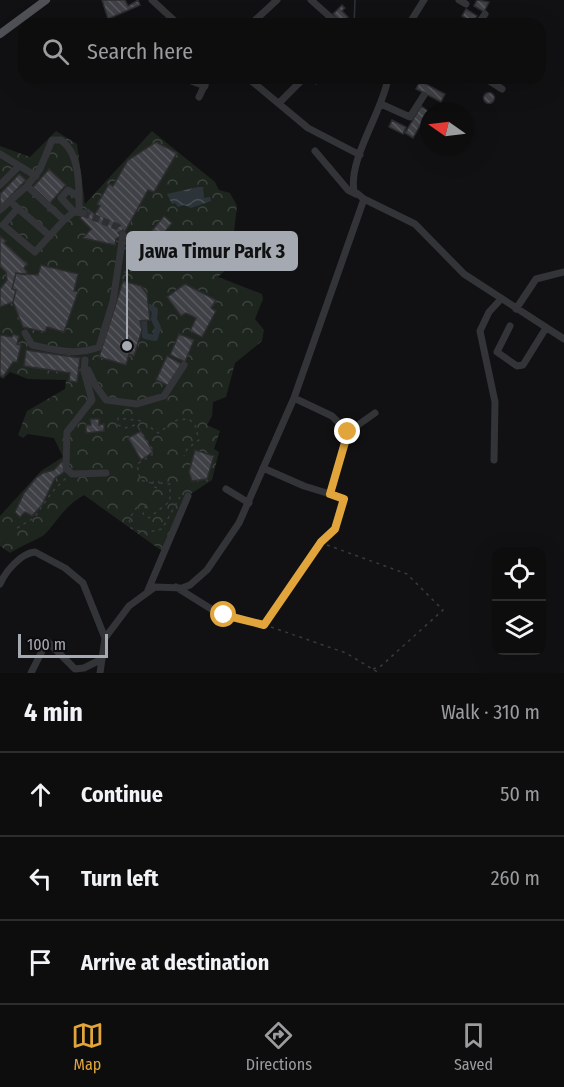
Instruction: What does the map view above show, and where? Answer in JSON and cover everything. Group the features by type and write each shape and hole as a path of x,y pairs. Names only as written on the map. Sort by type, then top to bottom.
{"main road":[{"path":"22,18 46,0"},
{"path":"0,34 18,21"}],"street":[{"path":"152,0 172,18"},
{"path":"258,18 277,0"},
{"path":"311,0 331,18"},
{"path":"413,18 424,0"},
{"path":"459,0 466,4"},
{"path":"482,18 485,14"},
{"path":"199,97 206,86 200,84"},
{"path":"255,84 308,128 360,154"},
{"path":"279,103 298,84"},
{"path":"356,195 353,186 360,154 381,104 386,84"},
{"path":"494,84 502,89"},
{"path":"381,104 410,117 424,95"},
{"path":"0,210 36,176 52,140 61,140 74,159 79,197 78,212"},
{"path":"315,151 348,190 415,224 457,268 564,339"},
{"path":"0,154 36,176"},
{"path":"0,185 19,165"},
{"path":"27,186 64,220"},
{"path":"78,212 61,198 68,190 79,197"},
{"path":"100,673 105,638 129,606 148,590 160,586 190,585 207,570 249,503 294,398 364,199"},
{"path":"10,201 50,236"},
{"path":"18,208 3,223 3,226 35,252 64,220 78,212"},
{"path":"25,333 32,345 84,356 101,343 113,301 123,235"},
{"path":"516,309 536,279 564,272"},
{"path":"494,460 495,402 480,331 489,312 501,299"},
{"path":"510,326 497,352 517,366 523,365 546,328"},
{"path":"84,356 96,386 106,400 137,404 164,396 184,365"},
{"path":"84,356 84,371 92,396 90,403 67,432 66,468 71,473 106,473"},
{"path":"294,398 332,416 348,432"},
{"path":"330,494 348,432 375,413"},
{"path":"176,587 216,612 264,625 321,542 335,529 343,501 342,497 263,468"},
{"path":"226,489 249,503"},
{"path":"148,590 188,496"},
{"path":"0,584 8,571 27,554 35,552 65,568 83,583 105,638"},
{"path":"31,673 47,641 75,669 84,668 102,659"}],"path":[{"path":"116,241 128,244"},
{"path":"124,272 129,273 145,242 156,247"},
{"path":"160,483 156,487 152,483 140,480 137,464 152,455 153,450 138,427 122,427 118,425 118,418 142,421 158,433 177,420 189,419 195,425 199,440 187,449 184,456"},
{"path":"17,528 34,518 52,492 71,473"},
{"path":"152,483 156,480 170,484 170,501 149,518 143,514 146,504 139,504 129,519 129,525 138,532 145,533 162,529 182,494 186,491 188,496"},
{"path":"321,542 407,573 443,610 381,666 373,669"},
{"path":"264,625 340,651 379,673"}],"green space":[{"path":"56,131 77,144 85,204 152,131 215,182 219,190 230,193 237,206 230,266 218,277 262,294 263,299 255,319 264,330 262,341 235,363 226,397 213,402 212,416 207,425 220,431 214,449 219,452 212,480 183,499 162,551 84,495 66,509 44,535 10,553 0,546 0,516 41,471 63,457 54,438 28,434 23,438 18,435 27,411 65,389 66,380 28,379 10,372 3,379 0,377 0,146 30,157"}],"water":[{"path":"203,187 204,198 210,197 211,201 191,208 184,205 178,207 175,203 172,204 167,194"}],"building":[{"path":"102,0 125,0 128,6 138,0 140,5 108,18"},
{"path":"477,0 489,2 484,12 474,6"},
{"path":"342,5 345,8 342,11 348,17 337,18 333,14"},
{"path":"466,9 477,16 465,18 462,16"},
{"path":"418,84 426,84 445,94 441,102 416,89"},
{"path":"489,92 495,98 489,104 483,98"},
{"path":"420,108 420,125 413,138 405,133"},
{"path":"392,120 406,127 403,134 389,127"},
{"path":"156,142 177,153 154,192 148,190 123,235 116,239 115,245 83,238 91,229 80,218 83,213 88,209 95,214 100,206 97,204 109,184 113,186 128,160"},
{"path":"49,169 66,185 50,203 33,187"},
{"path":"19,174 26,180 0,207 0,194"},
{"path":"164,216 172,223 154,245 146,238"},
{"path":"0,236 6,241 4,243 27,264 24,268 27,272 25,275 16,273 12,289 16,290 13,302 0,307 0,289 7,280 6,272 0,266"},
{"path":"41,265 78,274 74,291 78,292 64,332 47,327 45,332 23,327 13,302 16,290 12,289 16,273 38,275"},
{"path":"123,281 141,286 147,294 150,320 140,321 142,330 134,356 129,354 126,365 99,357"},
{"path":"185,284 216,300 211,308 216,311 202,337 190,331 196,318 186,313 181,316 167,297"},
{"path":"13,334 19,336 17,344 21,345 17,362 13,362 3,377 0,375 0,335 12,337"},
{"path":"179,334 194,340 185,362 170,355"},
{"path":"26,350 80,358 77,382 69,381 70,373 24,366"},
{"path":"167,356 182,364 171,387 156,380"},
{"path":"90,419 99,419 99,425 104,424 104,431 86,433 86,425 91,425"},
{"path":"141,431 153,452 141,460 128,438"},
{"path":"195,450 214,456 207,479 192,481 189,472"},
{"path":"62,461 65,464 64,472 55,478 42,505 32,516 25,512 20,517 15,512 24,493 36,478 54,470"}],"waterway":[{"path":"354,18 355,0"},
{"path":"144,321 145,336 155,338 158,328 154,319 155,310 149,307"}],"tunnel":[{"path":"83,213 118,227 123,235"}],"place":[{"name":"Jawa Timur Park 3","path":"127,346"}],"route":[{"path":"224,615 264,625 321,542 333,532 344,499 330,494 348,432"}]}
